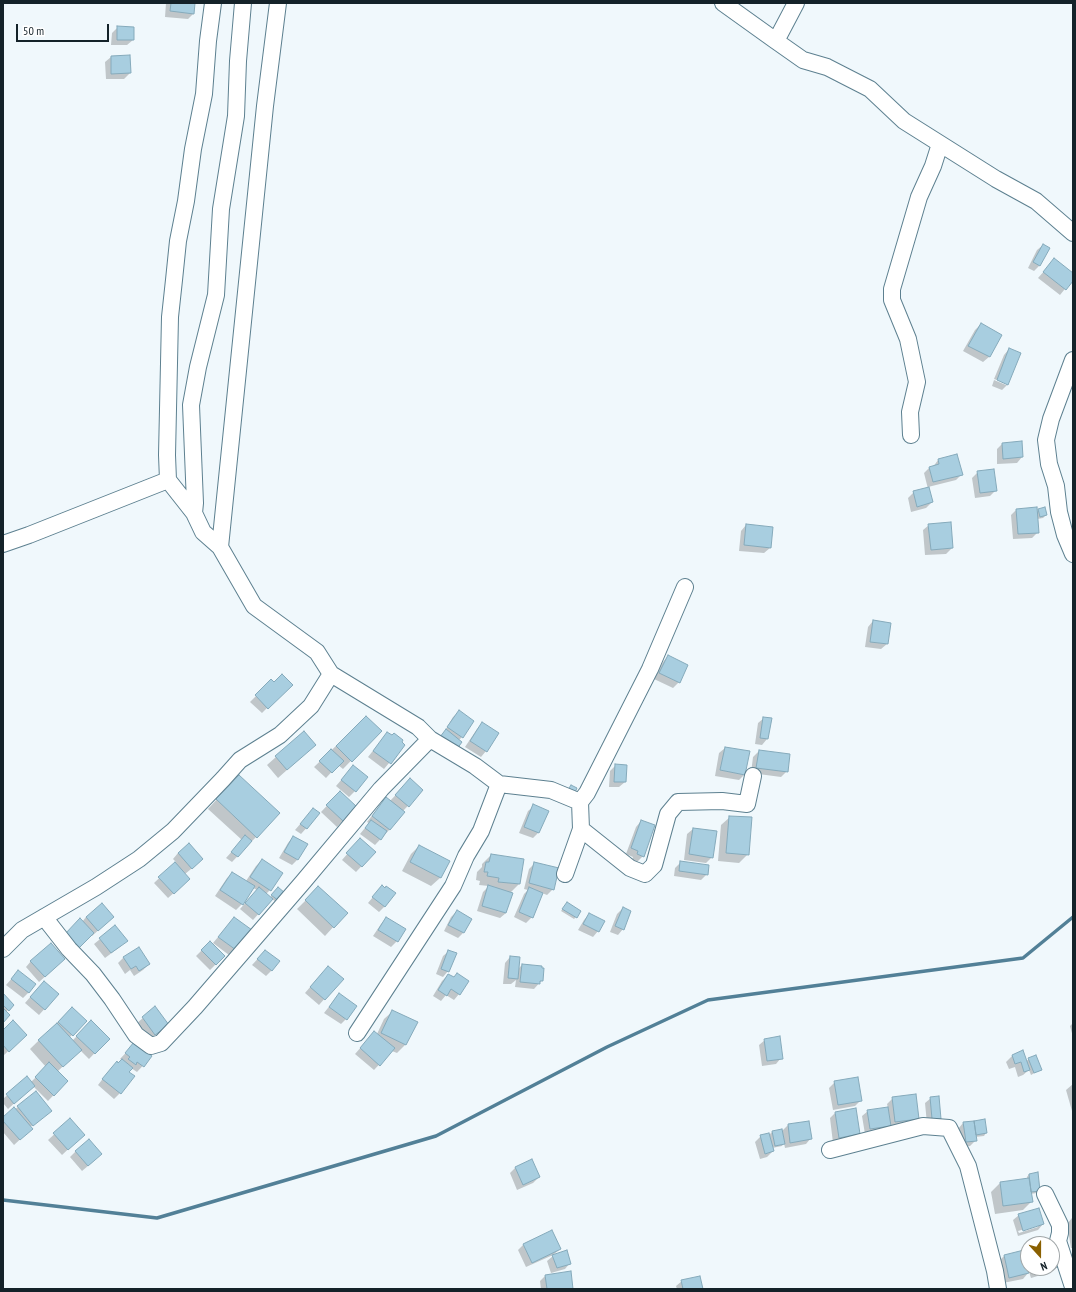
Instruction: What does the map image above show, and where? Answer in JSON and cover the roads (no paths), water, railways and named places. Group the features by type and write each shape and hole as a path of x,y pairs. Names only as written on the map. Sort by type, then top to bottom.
{"street":[{"path":"213,3 208,41 204,94 193,148 186,201 178,241 170,317 167,455 168,480 194,513 203,532 220,547 254,606 317,652 331,674 418,727 430,739 475,766 499,784 550,790 580,802"},
{"path":"194,513 195,503 191,405 198,367 216,296 221,209 236,116 238,62 244,3"},
{"path":"220,547 265,106 278,3"},
{"path":"723,3 803,60 826,67 870,89 904,121 996,179 1036,201 1073,233"},
{"path":"776,41 796,3"},
{"path":"911,435 910,412 917,382 908,340 892,300 892,289 919,197 933,166 940,144"},
{"path":"1073,360 1051,419 1046,440 1049,464 1056,486 1059,512 1065,535 1073,554"},
{"path":"3,544 168,480"},
{"path":"565,874 581,829 580,802 587,793 650,669 684,587"},
{"path":"3,949 22,930 96,887 139,859 173,831 240,760 280,735 311,706 331,674"},
{"path":"44,917 69,949 93,974 112,999 136,1036 151,1046 161,1044 303,882 381,789 430,739"},
{"path":"581,829 630,868 645,874 654,865 668,814 678,802 722,801 748,804 753,776"},
{"path":"357,1033 454,886 466,856 481,831 499,784"},
{"path":"830,1150 923,1126 949,1128 968,1166 995,1271 998,1289"},
{"path":"1045,1194 1060,1226 1058,1242 1073,1287"}],"waterway":[{"path":"3,1200 157,1218 436,1136 607,1047 708,1000 1023,958 1073,917"}]}
